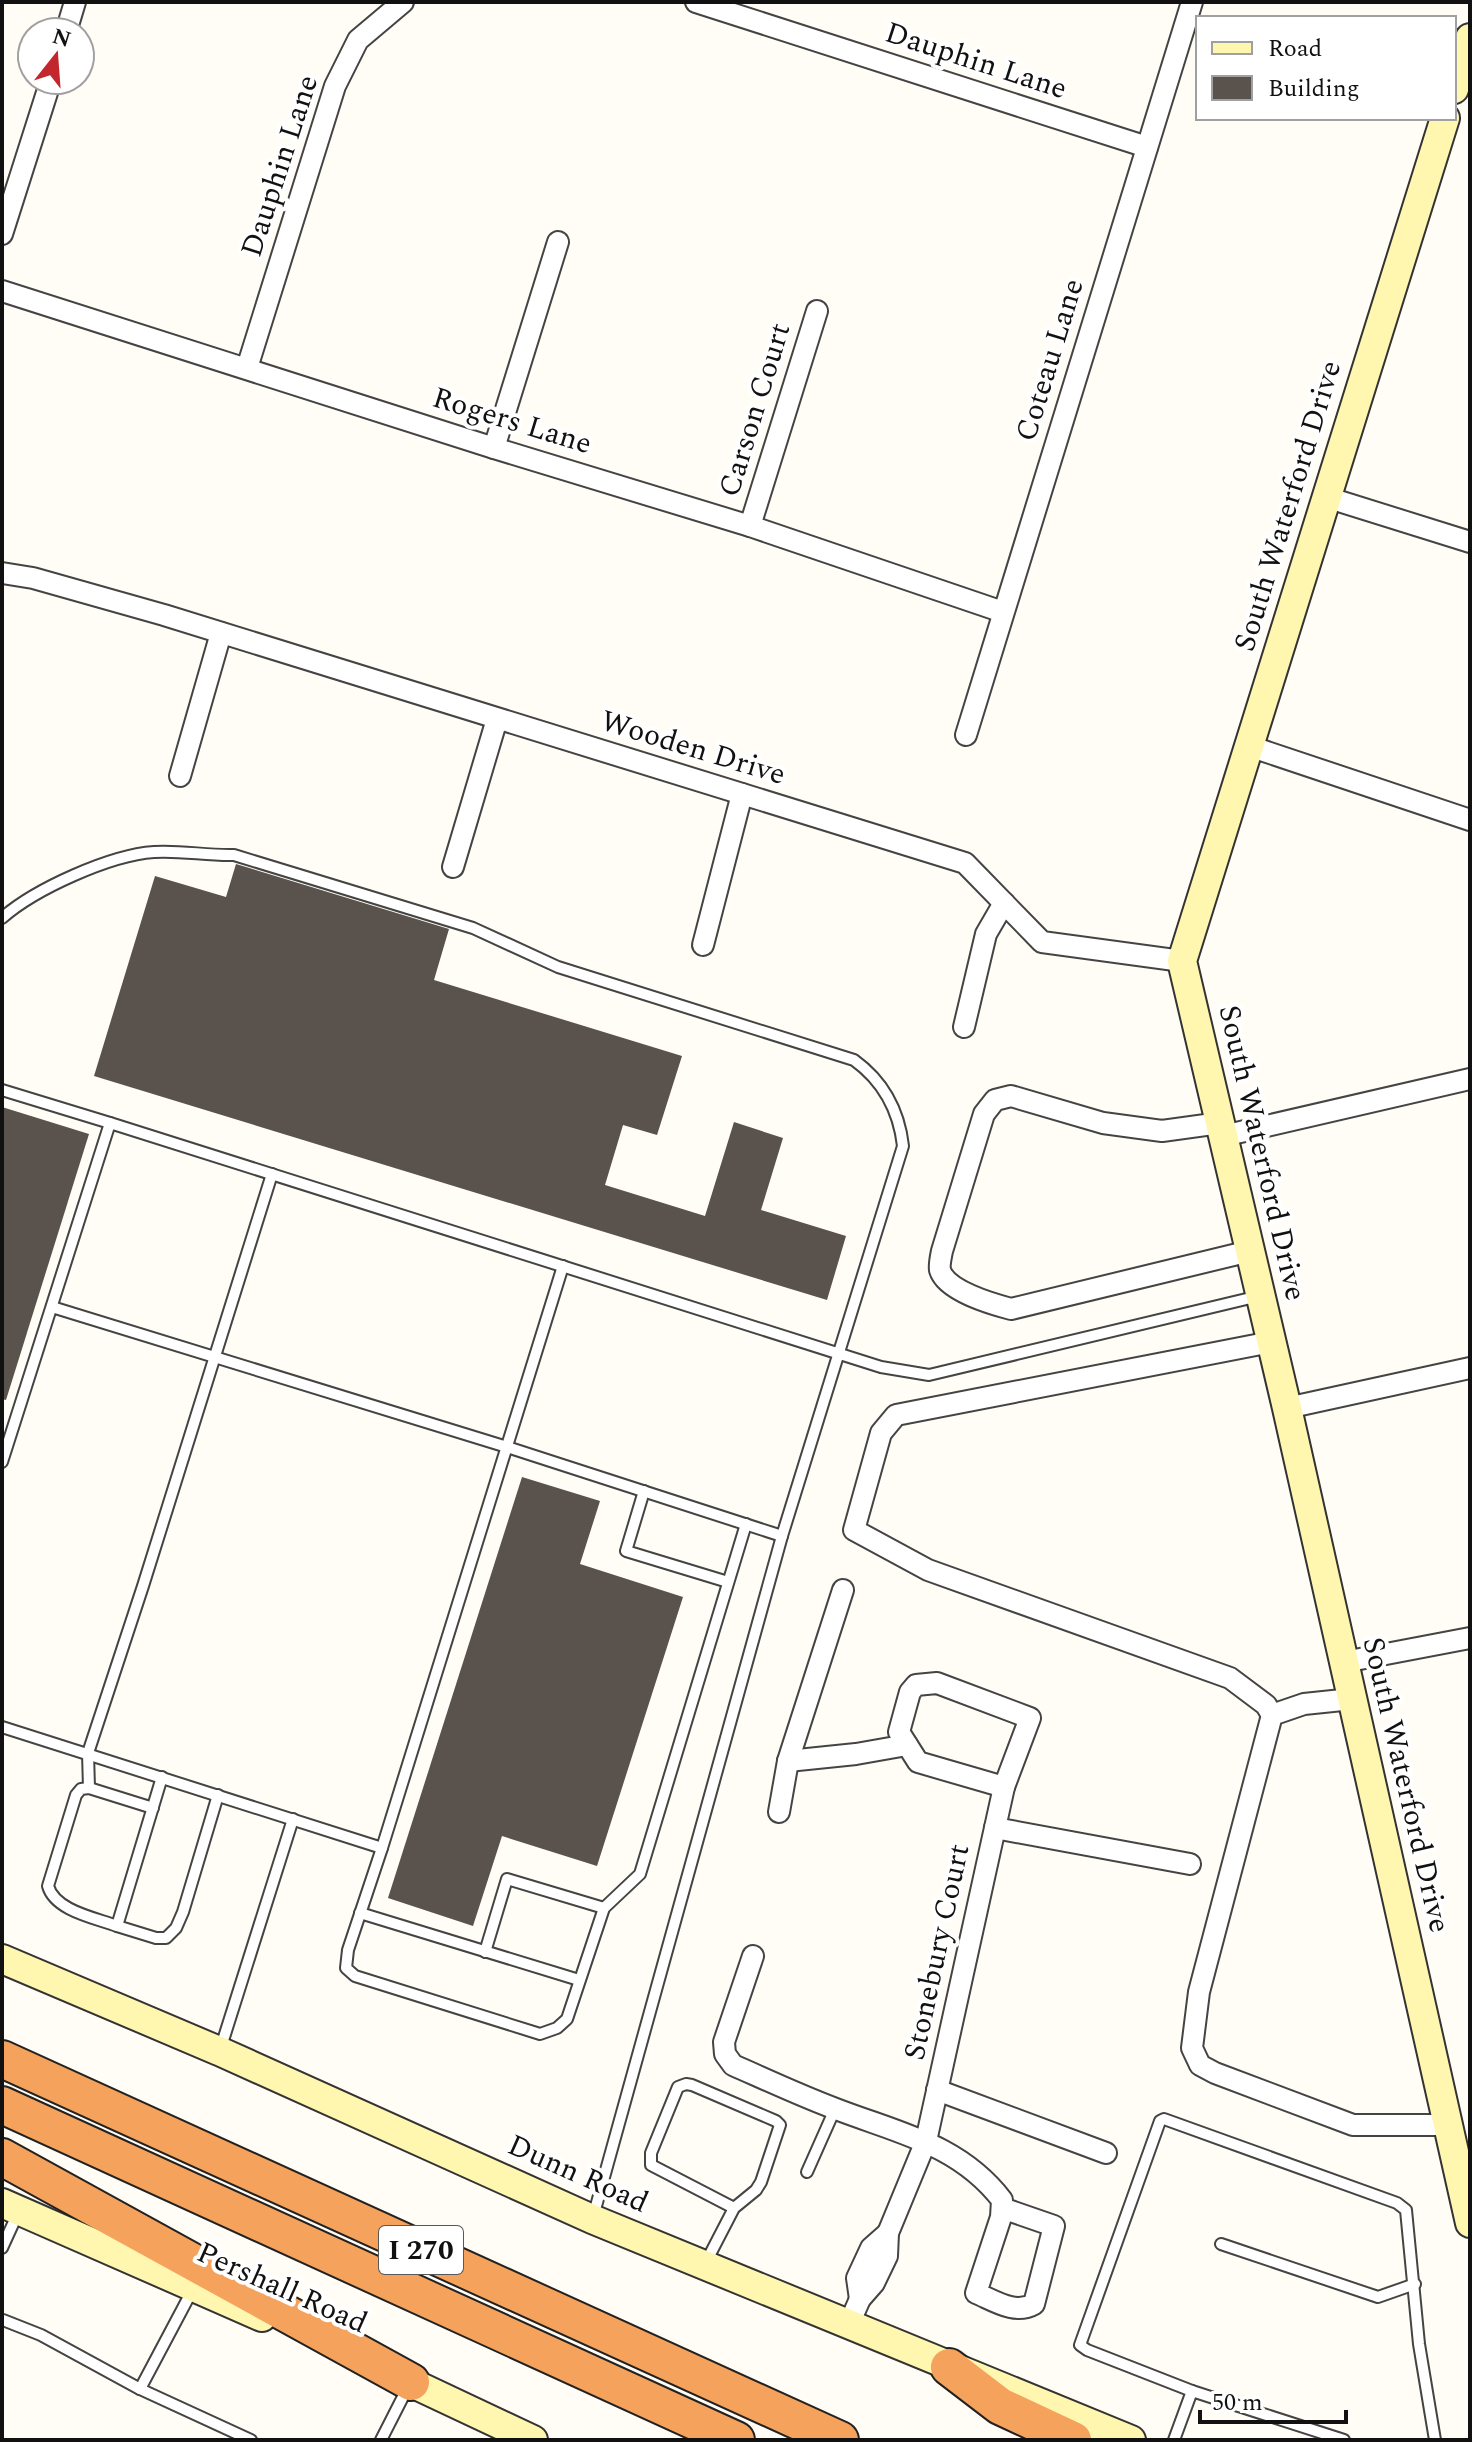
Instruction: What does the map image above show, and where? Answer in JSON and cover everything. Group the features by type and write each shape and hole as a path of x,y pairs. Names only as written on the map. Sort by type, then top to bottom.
{"highway":[{"name":"I 270","path":"2,2059 840,2440"},
{"name":"I 270","path":"2,2105 736,2440"},
{"path":"2,2157 411,2382"},
{"path":"949,2367 1000,2406 1073,2440"}],"street":[{"name":"Dauphin Lane","path":"247,368 335,86 358,40 403,2"},
{"name":"Dauphin Lane","path":"696,2 1147,147"},
{"name":"Coteau Lane","path":"966,735 1192,2"},
{"path":"1456,83 1470,38"},
{"path":"2,234 46,96"},
{"name":"South Waterford Drive","path":"1444,120 1182,961 1287,1408 1447,2120 1457,2148 1470,2223"},
{"path":"494,448 558,242"},
{"name":"Rogers Lane","path":"2,291 750,526 1003,612"},
{"name":"Carson Court","path":"750,526 817,311"},
{"path":"1326,497 1470,542"},
{"name":"Wooden Drive","path":"2,573 33,578 164,615 965,863 1042,942 1182,961"},
{"path":"180,776 221,633"},
{"path":"453,867 497,719"},
{"path":"1249,746 1470,820"},
{"path":"703,945 742,794"},
{"path":"964,1027 986,934 1004,903"},
{"path":"1250,1251 1011,1309 985,1303 947,1282 940,1269 942,1251 984,1114 995,1100 1011,1096 1055,1106 1103,1123 1162,1131 1222,1129 1470,1079"},
{"path":"1271,1342 896,1415 881,1433 854,1530 928,1570 1230,1678 1266,1705 1272,1715 1199,1992 1192,2048 1200,2065 1215,2073 1353,2125 1435,2125 1447,2120"},
{"path":"1287,1408 1470,1368"},
{"path":"779,1812 788,1761 843,1590"},
{"path":"1344,1662 1470,1638"},
{"name":"Stonebury Court","path":"855,2312 887,2256 888,2233 926,2141 1004,1787 1030,1718 937,1683 916,1685 910,1692 899,1732 907,1745"},
{"path":"1272,1715 1304,1704 1352,1699"},
{"path":"788,1761 907,1745 918,1762 1004,1787"},
{"name":"Stonebury Court","path":"995,1828 1190,1864"},
{"path":"753,1956 724,2042 725,2054 733,2065 835,2109 926,2141 970,2165 1002,2200 1001,2217 976,2293 1010,2307 1025,2309 1034,2304 1054,2226 1002,2208"},
{"name":"Dunn Road","path":"2,1959 219,2051 592,2219 704,2266 855,2312 949,2367 1131,2440"},
{"name":"Stonebury Court","path":"937,2090 1106,2153"},
{"name":"Pershall Road","path":"11,2207 411,2382 533,2440"}],"lane":[{"path":"2,918 27,898 123,856 157,851 234,855 473,928 558,967 854,1060 877,1082 901,1126 903,1146 782,1536 592,2219"},
{"path":"2,1090 881,1367 929,1375 1261,1296"},
{"path":"2,1462 110,1123"},
{"path":"89,1788 88,1753 272,1174"},
{"path":"563,1266 348,1950 346,1968 355,1976 540,2034 557,2028 567,2019 604,1908 640,1874 746,1524"},
{"path":"52,1307 507,1447 782,1536"},
{"path":"644,1491 626,1551 728,1582"},
{"path":"2,1727 382,1848"},
{"path":"117,1926 162,1777"},
{"path":"153,1808 89,1788 81,1789 76,1795 48,1886 50,1893 60,1903 117,1926 166,1938 176,1928 183,1912 218,1795"},
{"path":"219,2051 293,1819"},
{"path":"485,1952 507,1879 604,1908"},
{"path":"360,1913 579,1980"},
{"path":"704,2266 737,2205 761,2182 780,2130 776,2121 692,2085 682,2085 678,2087 649,2160 657,2170 737,2205"},
{"path":"807,2172 835,2109"},
{"path":"1344,2440 1192,2391 1080,2345 1160,2121 1168,2119 1400,2204 1406,2210 1419,2344 1435,2440"},
{"path":"2,2248 11,2207"},
{"path":"1221,2244 1378,2297 1415,2284"},
{"path":"140,2389 194,2287"},
{"path":"3,2320 41,2335 140,2389 251,2440"},
{"path":"381,2440 411,2382"},
{"path":"1174,2440 1192,2391"}],"building":[{"path":"236,864 449,929 434,980 682,1056 657,1135 623,1125 605,1185 705,1216 734,1122 783,1138 761,1210 846,1236 827,1300 94,1076 155,876 226,897"},
{"path":"2,1107 89,1134 6,1400 2,1399"},
{"path":"522,1477 600,1501 580,1564 683,1597 597,1866 502,1836 473,1926 388,1898"}]}
